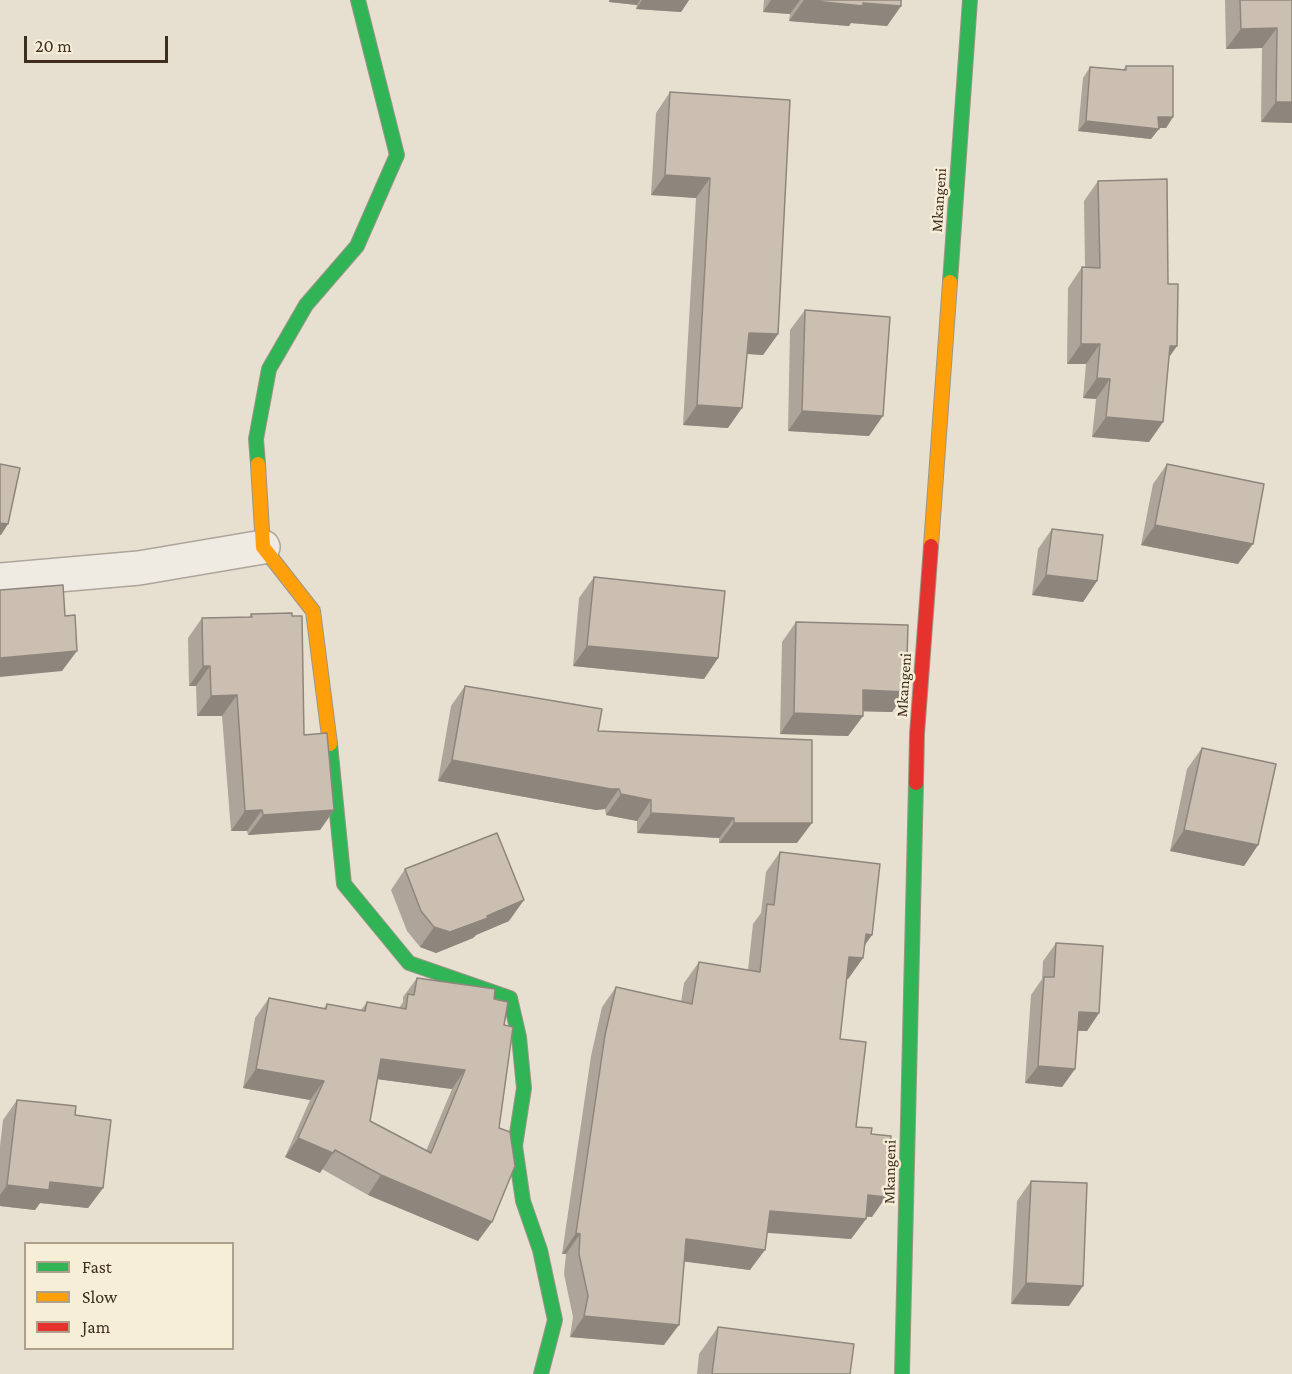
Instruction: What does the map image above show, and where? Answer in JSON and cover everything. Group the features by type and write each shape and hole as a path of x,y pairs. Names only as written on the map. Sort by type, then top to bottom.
{"street":[{"path":"358,0 397,155 357,246 306,305 269,369 256,439 263,547 313,611 333,767 344,884 409,963 510,998 519,1037 524,1088 515,1146 523,1201 540,1250 555,1320 542,1374"},
{"name":"Mkangeni","path":"902,1374 917,734 970,0"},
{"path":"0,580 139,568 263,547"}],"building":[{"path":"804,0 901,0 901,6 863,3 863,6"},
{"path":"1240,0 1292,0 1292,102 1276,102 1277,28 1241,29"},
{"path":"1126,66 1173,66 1173,117 1158,117 1159,129 1086,121 1090,67 1126,70"},
{"path":"670,92 790,100 778,334 749,333 742,408 697,405 710,178 665,175"},
{"path":"1167,179 1168,284 1178,284 1177,346 1170,346 1163,422 1106,417 1110,379 1097,378 1100,344 1081,344 1082,267 1100,268 1098,181"},
{"path":"805,310 890,317 883,416 802,411"},
{"path":"0,464 20,468 8,524 0,523"},
{"path":"1167,464 1264,484 1253,544 1155,525"},
{"path":"1052,529 1103,535 1097,581 1046,575"},
{"path":"594,577 725,591 718,658 587,646"},
{"path":"63,585 65,616 75,615 77,651 0,658 0,590"},
{"path":"292,613 292,616 302,616 304,735 327,733 334,810 263,815 262,810 245,811 237,695 211,696 210,666 203,666 202,618"},
{"path":"796,622 908,625 906,692 863,690 863,716 794,713"},
{"path":"465,686 602,709 598,731 812,740 812,823 734,823 734,818 651,813 651,800 621,794 619,789 452,760"},
{"path":"1202,748 1276,764 1258,845 1184,830"},
{"path":"497,833 524,900 487,916 488,918 450,932 434,927 421,911 405,869"},
{"path":"780,852 880,864 872,935 866,934 863,958 849,957 840,1039 866,1042 856,1127 872,1128 871,1134 891,1136 886,1197 868,1195 866,1219 770,1211 765,1250 686,1239 679,1325 584,1316 588,1296 579,1254 580,1234 576,1233 605,1035 616,987 692,1004 699,962 760,972 767,904 774,905"},
{"path":"1056,943 1103,946 1099,1013 1079,1012 1075,1069 1038,1066 1044,977 1054,977"},
{"path":"417,978 495,989 494,999 508,1002 504,1025 513,1027 499,1128 510,1132 515,1166 492,1222 381,1175 335,1150 333,1153 298,1138 324,1081 256,1069 269,998 326,1009 327,1004 365,1011 367,1002 406,1009 408,994 414,995","holes":["381,1059 465,1070 431,1153 370,1121"]},
{"path":"17,1100 76,1106 75,1115 111,1120 103,1188 50,1182 49,1190 7,1185"},
{"path":"1031,1181 1087,1183 1083,1286 1026,1283"},
{"path":"718,1327 854,1344 850,1374 712,1374"}],"traffic: fast":[{"path":"258,464 256,439 269,369 306,305 357,246 397,155 358,0"},
{"path":"950,282 970,0"},
{"path":"330,744 344,884 409,963 510,998 519,1037 524,1088 515,1146 523,1201 540,1250 555,1320 541,1374"},
{"path":"902,1374 916,783"}],"traffic: slow":[{"path":"931,546 950,282"},
{"path":"258,464 263,547 313,611 330,744"}],"traffic: jam":[{"path":"916,783 917,734 931,546"}]}
